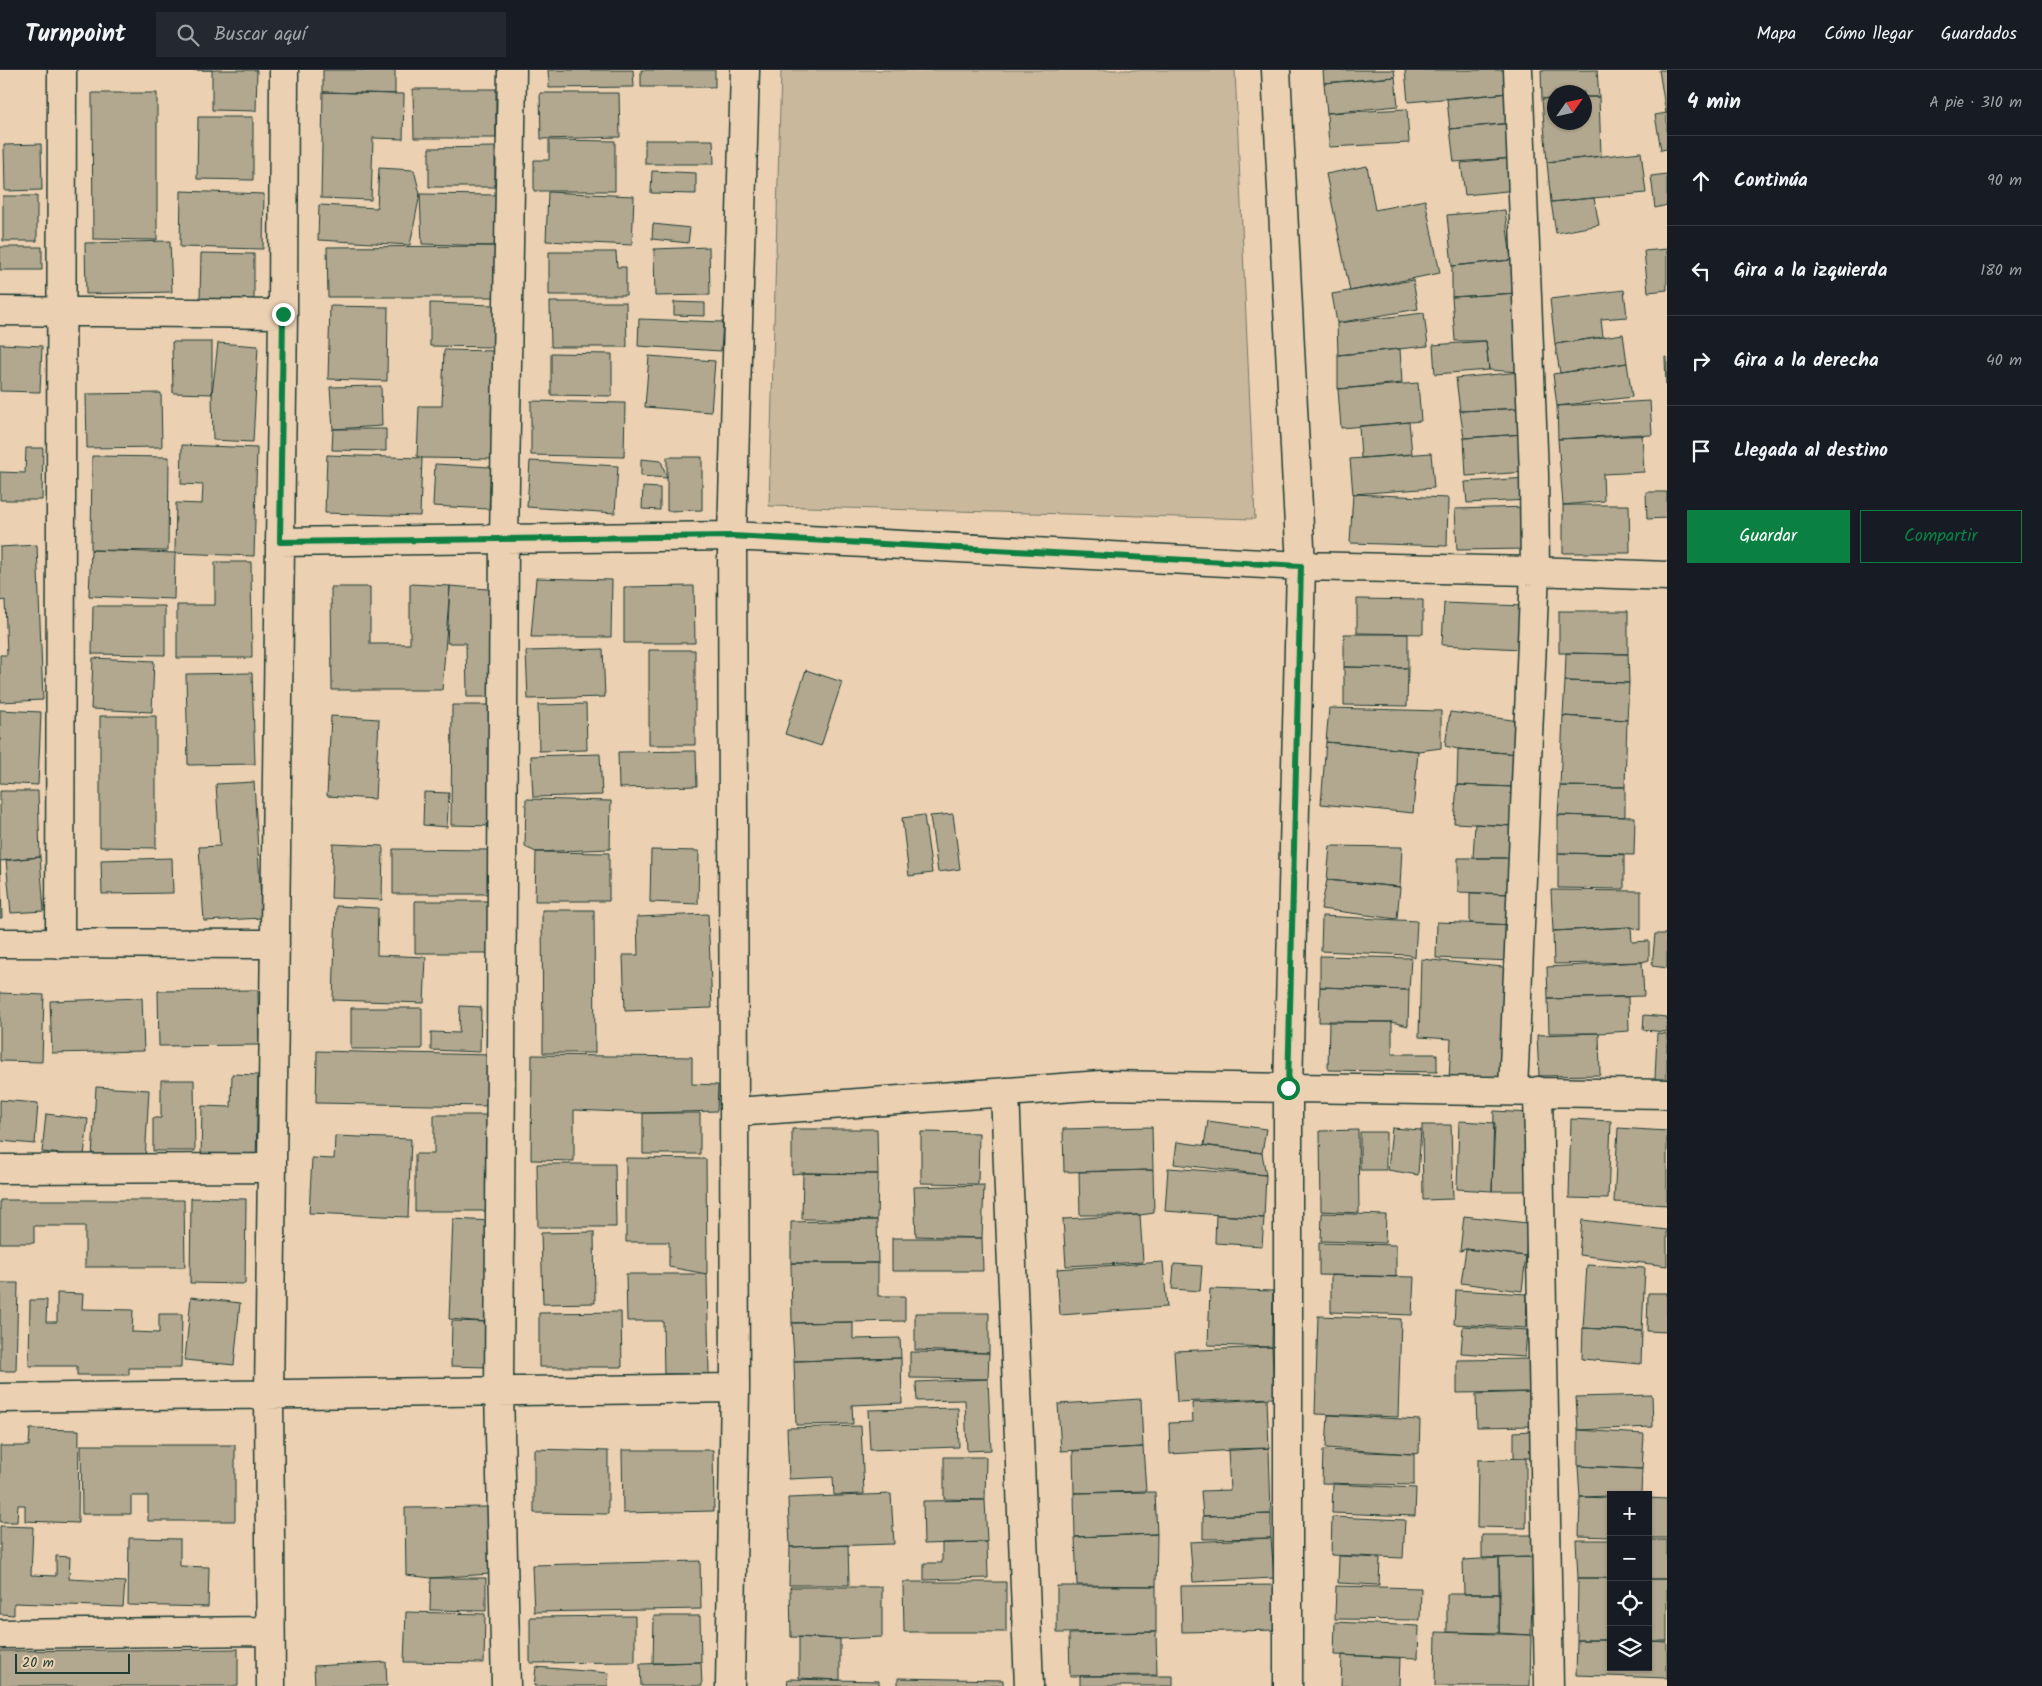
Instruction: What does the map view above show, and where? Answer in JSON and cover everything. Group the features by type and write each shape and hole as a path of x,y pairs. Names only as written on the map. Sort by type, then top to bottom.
{"street":[{"path":"60,944 62,70"},
{"path":"271,1686 269,1395 283,314 284,70"},
{"path":"506,1686 499,1391 504,539 512,70"},
{"path":"730,1686 735,1388 732,536 745,70"},
{"path":"1276,70 1301,566 1288,1088 1288,1686"},
{"path":"1518,70 1534,474 1535,571 1526,1091 1549,1686"},
{"path":"0,311 283,314"},
{"path":"280,542 732,536 1301,566 1667,576"},
{"path":"0,943 275,944"},
{"path":"735,1112 1101,1085 1667,1094"},
{"path":"1005,1092 1029,1686"},
{"path":"0,1169 272,1168"},
{"path":"0,1398 735,1388"},
{"path":"0,1634 270,1631"}],"shaded area":[{"path":"781,70 1235,70 1255,519 769,506"}],"building":[{"path":"212,70 257,70 256,111 212,110"},
{"path":"323,70 395,70 395,94 323,92"},
{"path":"548,70 633,70 634,87 549,88"},
{"path":"641,70 715,70 715,87 641,87"},
{"path":"1323,70 1394,70 1395,77 1324,83"},
{"path":"1405,70 1507,70 1509,93 1408,102"},
{"path":"1541,70 1597,70 1599,97 1592,97 1592,85 1547,85 1547,99 1542,99"},
{"path":"1659,70 1667,70 1667,113 1666,113"},
{"path":"1395,77 1398,106 1327,113 1324,83"},
{"path":"413,89 496,89 496,138 414,138"},
{"path":"323,92 404,94 403,139 373,138 371,200 321,198"},
{"path":"92,93 157,93 157,240 93,239"},
{"path":"540,93 619,93 620,137 541,139"},
{"path":"1509,93 1512,123 1450,129 1447,99"},
{"path":"1592,97 1599,97 1601,156 1547,162 1542,99 1547,99 1547,130 1592,130"},
{"path":"1407,109 1409,143 1329,147 1327,113"},
{"path":"1667,113 1667,149 1661,150 1655,115"},
{"path":"198,117 253,117 253,180 197,179"},
{"path":"1512,123 1514,158 1454,162 1450,129"},
{"path":"549,140 615,141 615,191 534,191 534,160 549,160"},
{"path":"645,140 713,140 714,164 645,164"},
{"path":"41,144 42,190 5,191 4,145"},
{"path":"495,147 495,187 429,187 429,148"},
{"path":"1641,152 1646,193 1551,202 1547,162"},
{"path":"1514,158 1517,190 1465,195 1461,163"},
{"path":"1367,166 1375,210 1425,200 1440,273 1350,291 1326,174"},
{"path":"379,168 414,170 420,194 410,245 318,240 319,205 377,208"},
{"path":"652,171 696,173 696,194 651,193"},
{"path":"1667,174 1667,205 1655,208 1651,176"},
{"path":"181,191 264,194 263,249 180,247"},
{"path":"548,192 634,196 632,245 546,241"},
{"path":"420,194 497,195 495,246 422,244"},
{"path":"3,196 37,196 37,241 3,241"},
{"path":"1594,198 1599,225 1556,233 1551,202"},
{"path":"1505,210 1511,260 1452,266 1447,215"},
{"path":"653,224 690,228 688,243 652,239"},
{"path":"170,241 172,292 86,294 85,243"},
{"path":"495,246 496,297 328,297 327,247"},
{"path":"0,247 42,247 42,270 0,270"},
{"path":"709,247 710,295 655,296 654,249"},
{"path":"1667,249 1667,290 1648,292 1644,251"},
{"path":"549,252 616,252 617,267 626,267 626,295 549,295"},
{"path":"201,253 254,254 254,300 200,299"},
{"path":"1511,260 1517,293 1452,297 1452,266"},
{"path":"1413,280 1418,309 1337,323 1332,294"},
{"path":"1624,290 1627,317 1601,319 1603,337 1555,344 1550,299"},
{"path":"1517,293 1521,372 1489,370 1486,341 1455,341 1452,297"},
{"path":"550,302 626,302 627,347 551,347"},
{"path":"674,302 705,303 705,316 674,315"},
{"path":"430,303 494,305 494,347 430,346"},
{"path":"330,306 388,307 387,381 328,379"},
{"path":"1424,313 1428,346 1338,355 1337,323"},
{"path":"639,319 723,322 721,351 638,346"},
{"path":"1623,334 1627,363 1560,373 1555,344"},
{"path":"1486,341 1489,370 1435,374 1433,345"},
{"path":"172,342 212,342 212,394 173,393"},
{"path":"218,343 258,346 253,442 213,440 212,394"},
{"path":"0,344 42,346 40,392 0,391"},
{"path":"1400,349 1402,383 1338,389 1338,355"},
{"path":"444,350 496,351 492,459 422,458 417,456 419,406 442,406"},
{"path":"551,353 612,354 612,396 551,395"},
{"path":"649,356 715,361 711,412 645,407"},
{"path":"1665,357 1667,357 1667,386 1666,386"},
{"path":"1627,363 1632,397 1557,406 1553,374"},
{"path":"1521,372 1523,408 1460,411 1456,378"},
{"path":"1418,383 1421,421 1341,428 1338,389"},
{"path":"381,386 382,426 333,429 330,387"},
{"path":"161,393 162,447 87,448 86,394"},
{"path":"531,401 625,403 624,457 531,455"},
{"path":"1650,401 1652,435 1558,439 1557,406"},
{"path":"1523,408 1524,434 1464,438 1460,411"},
{"path":"1409,422 1412,454 1361,458 1359,426"},
{"path":"333,429 386,429 386,451 332,450"},
{"path":"1524,434 1527,472 1466,476 1464,438"},
{"path":"1642,434 1644,472 1603,474 1604,501 1563,505 1558,439"},
{"path":"182,445 257,448 254,556 175,553 176,503 202,504 203,485 181,484"},
{"path":"26,448 43,448 42,500 0,500 0,472 25,473"},
{"path":"1431,453 1434,488 1353,494 1350,459"},
{"path":"327,455 422,458 420,516 325,513"},
{"path":"92,456 169,457 168,551 91,550"},
{"path":"667,457 702,457 702,510 667,511"},
{"path":"641,459 661,461 667,478 641,476"},
{"path":"530,461 618,466 615,513 527,507"},
{"path":"435,464 491,467 489,509 433,506"},
{"path":"1527,478 1528,500 1467,503 1465,482"},
{"path":"643,487 660,488 660,510 642,509"},
{"path":"1646,492 1667,492 1667,518 1647,519"},
{"path":"1353,494 1448,498 1447,546 1350,543"},
{"path":"1563,505 1629,505 1630,553 1563,553"},
{"path":"1529,507 1529,549 1457,550 1455,509"},
{"path":"37,545 43,700 0,702 0,655 7,655 5,600 0,601 0,547"},
{"path":"91,550 175,553 174,599 89,596"},
{"path":"215,562 251,562 252,658 177,658 177,605 215,605"},
{"path":"536,578 612,580 611,637 531,637"},
{"path":"410,584 450,586 442,690 332,690 331,587 370,587 370,644 410,644"},
{"path":"450,586 500,590 501,697 467,697 466,643 447,643"},
{"path":"694,586 695,643 624,643 624,587"},
{"path":"1357,599 1423,600 1423,634 1357,633"},
{"path":"1444,603 1523,606 1521,649 1442,645"},
{"path":"93,606 165,606 165,655 92,654"},
{"path":"1559,611 1628,611 1628,654 1559,653"},
{"path":"1344,634 1408,634 1408,668 1344,667"},
{"path":"603,649 605,697 528,699 526,651"},
{"path":"649,650 695,650 695,745 649,745"},
{"path":"1566,653 1628,654 1629,683 1565,681"},
{"path":"93,658 154,661 152,712 91,709"},
{"path":"1344,667 1408,668 1407,706 1344,705"},
{"path":"806,670 842,682 821,746 785,734"},
{"path":"252,673 255,764 188,765 186,674"},
{"path":"1565,681 1629,683 1627,720 1563,716"},
{"path":"586,704 587,750 539,751 538,705"},
{"path":"452,705 493,705 493,826 451,825"},
{"path":"1329,708 1441,711 1441,748 1418,751 1326,742"},
{"path":"0,710 41,712 38,785 0,783"},
{"path":"1450,712 1520,721 1518,754 1458,749 1445,746"},
{"path":"100,716 156,716 156,848 100,847"},
{"path":"331,716 379,719 375,799 327,796"},
{"path":"1563,716 1627,720 1625,787 1560,786"},
{"path":"1326,742 1418,751 1413,813 1321,804"},
{"path":"1458,749 1518,754 1516,787 1457,785"},
{"path":"696,751 697,786 619,788 618,752"},
{"path":"600,754 602,795 533,797 531,756"},
{"path":"254,782 262,918 204,921 199,847 220,846 216,784"},
{"path":"1457,785 1516,787 1514,826 1454,823"},
{"path":"1560,786 1625,787 1625,817 1558,815"},
{"path":"0,791 38,791 40,857 0,861"},
{"path":"424,792 449,793 447,827 423,825"},
{"path":"526,799 611,801 610,849 536,852 525,847"},
{"path":"953,814 960,869 938,872 930,816"},
{"path":"924,815 932,873 909,876 902,818"},
{"path":"1558,815 1635,817 1634,855 1558,853"},
{"path":"1475,824 1514,826 1513,858 1473,858"},
{"path":"333,844 383,846 382,900 331,898"},
{"path":"1330,846 1402,847 1400,887 1327,880"},
{"path":"393,849 492,850 492,894 393,894"},
{"path":"651,850 699,851 698,904 650,902"},
{"path":"536,852 609,853 609,901 535,901"},
{"path":"1558,853 1624,854 1624,889 1558,888"},
{"path":"40,857 44,911 11,913 6,860"},
{"path":"172,858 173,893 102,894 101,860"},
{"path":"1458,858 1513,858 1513,894 1458,892"},
{"path":"0,861 2,918 0,918"},
{"path":"1327,880 1400,887 1397,919 1321,909"},
{"path":"1551,890 1641,891 1641,930 1631,927 1553,931"},
{"path":"1470,893 1513,894 1513,925 1470,923"},
{"path":"415,901 492,901 493,953 415,953"},
{"path":"336,906 378,908 377,955 426,957 424,1003 333,1000"},
{"path":"542,910 594,910 595,1053 543,1053"},
{"path":"708,914 712,1008 625,1011 623,955 638,955 637,917"},
{"path":"1322,916 1417,921 1415,958 1409,955 1321,951"},
{"path":"1437,922 1513,925 1512,961 1436,958"},
{"path":"1631,927 1632,942 1649,941 1649,960 1642,962 1554,964 1553,931"},
{"path":"1655,934 1667,934 1667,968 1652,966"},
{"path":"1320,956 1411,958 1409,990 1320,987"},
{"path":"1421,959 1513,968 1506,1084 1449,1080 1451,1039 1419,1037"},
{"path":"1642,962 1644,996 1548,999 1547,967"},
{"path":"1320,987 1409,990 1408,1026 1392,1022 1319,1022"},
{"path":"258,990 259,1045 159,1046 158,991"},
{"path":"0,993 44,995 42,1062 0,1061"},
{"path":"1628,997 1629,1031 1549,1033 1548,999"},
{"path":"142,998 144,1051 52,1053 50,1001"},
{"path":"460,1006 481,1007 480,1052 431,1050 431,1032 459,1033"},
{"path":"351,1008 422,1008 422,1049 351,1049"},
{"path":"1644,1015 1667,1017 1667,1032 1643,1030"},
{"path":"1329,1021 1392,1022 1392,1054 1437,1054 1437,1072 1328,1070"},
{"path":"1599,1033 1600,1075 1539,1076 1537,1035"},
{"path":"1657,1033 1667,1034 1667,1080 1655,1079"},
{"path":"317,1051 491,1055 490,1106 316,1103"},
{"path":"532,1055 692,1057 692,1084 718,1085 717,1111 643,1113 574,1110 574,1161 531,1160"},
{"path":"232,1074 258,1075 256,1161 201,1159 202,1106 231,1107"},
{"path":"161,1080 194,1080 195,1151 153,1151 153,1118 161,1118"},
{"path":"96,1087 149,1090 145,1161 92,1158"},
{"path":"0,1100 38,1103 35,1144 0,1141"},
{"path":"1494,1111 1530,1113 1526,1191 1492,1191"},
{"path":"643,1113 700,1113 700,1154 643,1154"},
{"path":"46,1114 88,1119 84,1156 42,1152"},
{"path":"434,1115 488,1115 488,1211 415,1211 415,1154 434,1154"},
{"path":"1571,1119 1611,1121 1608,1199 1569,1198"},
{"path":"1208,1121 1266,1129 1262,1153 1204,1145"},
{"path":"1459,1121 1495,1123 1492,1191 1457,1189"},
{"path":"1422,1125 1451,1125 1453,1199 1423,1200"},
{"path":"1152,1127 1153,1170 1064,1172 1063,1129"},
{"path":"1392,1128 1421,1130 1418,1175 1388,1170"},
{"path":"1618,1128 1667,1131 1667,1205 1614,1202"},
{"path":"792,1129 877,1129 878,1174 792,1174"},
{"path":"1358,1130 1359,1213 1321,1211 1320,1131"},
{"path":"921,1132 979,1133 978,1184 921,1183"},
{"path":"1360,1132 1386,1132 1386,1170 1360,1170"},
{"path":"335,1136 411,1139 408,1217 309,1213 312,1158 334,1159"},
{"path":"1177,1142 1262,1153 1266,1175 1174,1164"},
{"path":"626,1158 706,1159 707,1274 669,1267 669,1242 626,1242"},
{"path":"537,1164 615,1164 616,1227 538,1227"},
{"path":"1168,1168 1266,1175 1264,1218 1165,1211"},
{"path":"1153,1170 1154,1213 1140,1215 1080,1215 1079,1172"},
{"path":"803,1173 878,1174 877,1220 802,1219"},
{"path":"984,1185 982,1238 916,1236 914,1187"},
{"path":"191,1198 246,1199 245,1284 190,1283"},
{"path":"0,1200 184,1200 185,1267 85,1267 85,1226 34,1226 34,1243 0,1243"},
{"path":"1322,1213 1386,1215 1385,1243 1321,1241"},
{"path":"1140,1215 1143,1262 1066,1266 1063,1219"},
{"path":"1216,1215 1264,1218 1262,1246 1215,1243"},
{"path":"1464,1216 1527,1223 1526,1256 1466,1249 1460,1251"},
{"path":"453,1219 492,1221 487,1322 449,1319"},
{"path":"877,1220 878,1263 791,1263 791,1222"},
{"path":"1582,1220 1667,1230 1667,1266 1579,1255"},
{"path":"594,1232 595,1303 543,1304 541,1233"},
{"path":"892,1238 982,1238 983,1271 892,1271"},
{"path":"1319,1243 1396,1245 1396,1277 1319,1275"},
{"path":"1466,1249 1526,1256 1522,1291 1461,1283"},
{"path":"1163,1262 1167,1307 1060,1315 1057,1269"},
{"path":"791,1263 878,1263 878,1296 905,1296 905,1321 792,1323"},
{"path":"1174,1264 1202,1266 1200,1291 1172,1289"},
{"path":"1587,1265 1645,1268 1642,1331 1583,1328"},
{"path":"626,1274 707,1274 709,1374 664,1374 663,1321 627,1321"},
{"path":"1331,1275 1414,1277 1412,1315 1331,1312"},
{"path":"0,1283 18,1283 16,1371 0,1371"},
{"path":"1210,1289 1273,1291 1272,1347 1208,1345"},
{"path":"1456,1290 1527,1294 1526,1328 1454,1324"},
{"path":"57,1293 83,1294 82,1309 133,1310 132,1332 159,1333 159,1314 182,1314 181,1368 129,1368 129,1375 77,1375 77,1366 29,1366 30,1300 47,1300 46,1322 57,1322"},
{"path":"1648,1293 1667,1293 1667,1332 1647,1331"},
{"path":"191,1297 240,1303 234,1365 185,1360"},
{"path":"621,1312 622,1367 539,1367 539,1313"},
{"path":"915,1313 989,1313 989,1353 915,1350"},
{"path":"1318,1316 1401,1319 1398,1417 1315,1414"},
{"path":"452,1321 487,1322 486,1367 451,1366"},
{"path":"853,1322 853,1339 900,1338 901,1358 794,1361 792,1323"},
{"path":"1463,1326 1527,1330 1525,1357 1461,1353"},
{"path":"1583,1328 1642,1331 1641,1364 1582,1359"},
{"path":"1272,1347 1274,1398 1177,1402 1174,1351"},
{"path":"910,1352 989,1353 988,1379 910,1378"},
{"path":"901,1358 902,1403 852,1405 853,1424 796,1425 794,1361"},
{"path":"1531,1359 1531,1392 1457,1393 1457,1360"},
{"path":"988,1379 991,1450 967,1451 965,1400 917,1401 916,1382"},
{"path":"1531,1392 1532,1426 1477,1427 1476,1394"},
{"path":"1652,1395 1653,1427 1578,1430 1576,1397"},
{"path":"1141,1399 1143,1447 1061,1451 1058,1404"},
{"path":"1267,1399 1269,1448 1170,1454 1169,1423 1193,1422 1192,1403"},
{"path":"958,1408 959,1447 870,1450 868,1410"},
{"path":"1328,1415 1420,1420 1419,1453 1326,1448"},
{"path":"861,1426 864,1494 834,1495 833,1477 789,1479 787,1428"},
{"path":"30,1429 79,1430 78,1523 25,1521 25,1505 18,1505 17,1522 0,1522 0,1446 29,1446"},
{"path":"1578,1430 1644,1434 1642,1469 1578,1466"},
{"path":"1531,1431 1531,1458 1514,1458 1514,1432"},
{"path":"81,1445 235,1445 235,1521 148,1521 148,1496 131,1496 131,1514 82,1514"},
{"path":"1143,1447 1146,1491 1074,1493 1073,1451"},
{"path":"1269,1448 1271,1514 1203,1516 1201,1491 1230,1490 1228,1449"},
{"path":"534,1449 608,1451 608,1514 534,1513"},
{"path":"622,1450 713,1450 714,1511 623,1513"},
{"path":"1323,1450 1414,1454 1414,1485 1322,1483"},
{"path":"944,1457 986,1457 985,1500 944,1499"},
{"path":"1526,1458 1526,1528 1477,1527 1478,1460"},
{"path":"1578,1466 1642,1469 1641,1491 1607,1491 1607,1496 1580,1497"},
{"path":"1333,1484 1416,1488 1415,1516 1332,1513"},
{"path":"1155,1492 1157,1534 1075,1537 1074,1493"},
{"path":"891,1494 894,1544 790,1547 788,1498"},
{"path":"1580,1497 1607,1498 1607,1537 1579,1536"},
{"path":"1652,1498 1667,1499 1667,1538 1652,1538"},
{"path":"985,1500 987,1542 924,1544 923,1501"},
{"path":"488,1507 490,1574 431,1578 406,1575 405,1508"},
{"path":"1271,1514 1271,1538 1203,1539 1203,1516"},
{"path":"1332,1517 1405,1520 1403,1558 1331,1555"},
{"path":"0,1526 33,1527 31,1575 56,1576 56,1556 70,1557 69,1579 125,1582 123,1607 14,1603 14,1615 0,1614"},
{"path":"1157,1534 1156,1586 1077,1585 1075,1537"},
{"path":"1482,1535 1532,1535 1533,1557 1482,1558"},
{"path":"129,1538 180,1539 180,1566 209,1567 208,1607 128,1605"},
{"path":"1271,1538 1274,1578 1193,1582 1190,1542"},
{"path":"1576,1540 1607,1540 1607,1578 1578,1578"},
{"path":"1652,1540 1667,1540 1667,1579 1652,1579"},
{"path":"987,1542 988,1578 924,1580 924,1563 942,1563 942,1543"},
{"path":"848,1545 849,1585 789,1585 790,1547"},
{"path":"1339,1556 1380,1558 1379,1585 1338,1583"},
{"path":"1533,1557 1531,1635 1499,1633 1499,1558"},
{"path":"1499,1558 1500,1594 1464,1594 1463,1560"},
{"path":"700,1561 701,1609 534,1612 532,1565"},
{"path":"431,1578 486,1578 486,1611 430,1610"},
{"path":"1578,1578 1607,1578 1607,1640 1577,1640"},
{"path":"1652,1579 1667,1579 1667,1641 1652,1641"},
{"path":"903,1582 1006,1582 1006,1632 904,1632"},
{"path":"1280,1585 1280,1630 1182,1632 1181,1586"},
{"path":"1057,1586 1156,1586 1156,1632 1057,1633"},
{"path":"1336,1586 1421,1588 1420,1620 1335,1619"},
{"path":"790,1587 882,1587 882,1637 840,1639 791,1637"},
{"path":"1447,1594 1500,1594 1499,1633 1447,1632"},
{"path":"406,1612 485,1614 484,1663 404,1662"},
{"path":"635,1616 635,1662 530,1663 530,1617"},
{"path":"654,1616 700,1616 701,1662 653,1663"},
{"path":"1335,1622 1419,1626 1418,1658 1334,1655"},
{"path":"1156,1632 1157,1675 1070,1676 1069,1634"},
{"path":"1436,1632 1531,1635 1530,1686 1435,1686"},
{"path":"799,1637 840,1639 840,1680 799,1678"},
{"path":"1577,1640 1607,1640 1607,1671 1652,1671 1652,1641 1667,1642 1667,1678 1576,1675"},
{"path":"238,1649 238,1686 0,1686 0,1651"},
{"path":"1342,1655 1400,1658 1399,1686 1341,1686"},
{"path":"386,1662 387,1686 315,1686 314,1666"},
{"path":"701,1662 702,1686 641,1686 640,1664"},
{"path":"536,1667 609,1673 608,1686 534,1686"},
{"path":"1080,1676 1173,1676 1173,1686 1080,1686"},
{"path":"898,1678 1003,1680 1003,1686 898,1686"},
{"path":"788,1679 879,1681 879,1686 787,1686"}],"route":[{"path":"283,314 280,542 732,536 1301,566 1288,1088"}]}
